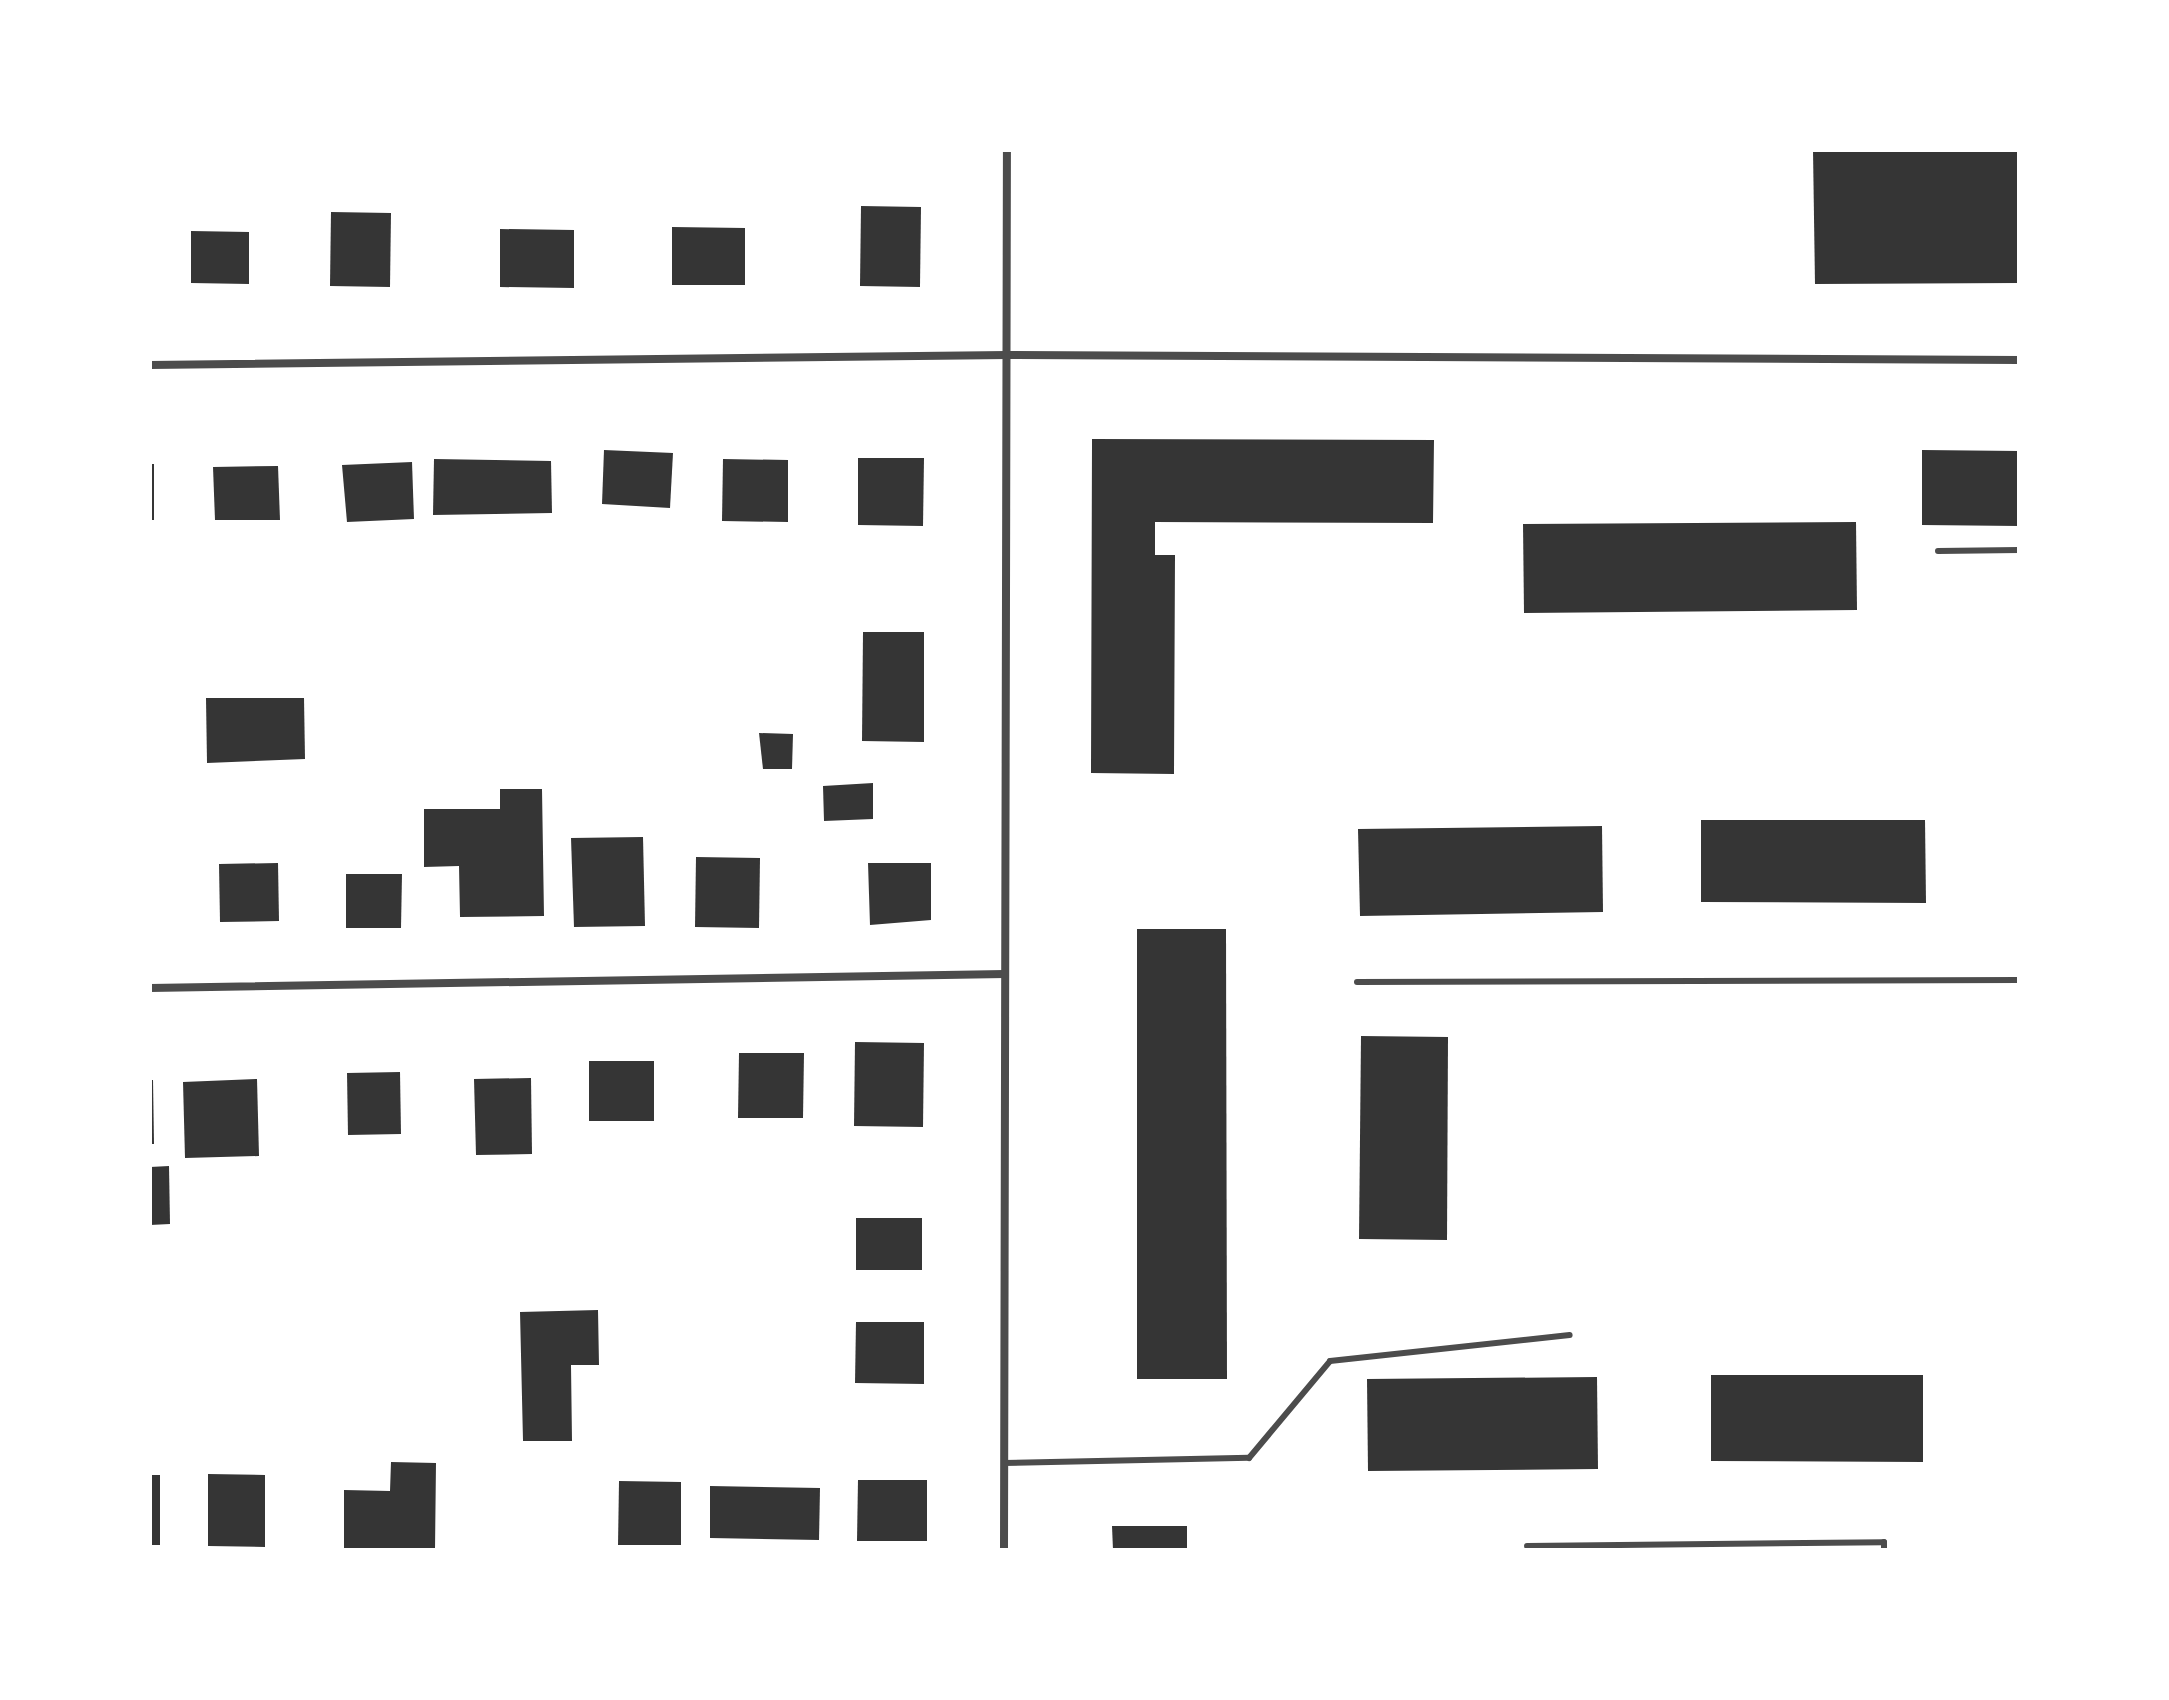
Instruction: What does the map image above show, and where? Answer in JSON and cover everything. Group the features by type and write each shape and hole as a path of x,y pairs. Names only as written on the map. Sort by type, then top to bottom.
{"street":[{"path":"1004,1550 1007,150"},
{"path":"150,365 1007,355 2019,360"},
{"path":"150,988 1005,974"}],"lane":[{"path":"1938,551 2019,550"},
{"path":"1357,982 2019,980"},
{"path":"1004,1463 1249,1458 1330,1361 1570,1335"},
{"path":"1527,1546 1884,1542 1884,1550"}],"building":[{"path":"1813,150 2019,150 2019,283 1815,284"},
{"path":"861,206 921,207 920,287 860,286"},
{"path":"331,212 391,213 390,287 330,286"},
{"path":"672,227 745,228 745,285 672,285"},
{"path":"500,229 574,230 574,288 500,287"},
{"path":"191,231 249,232 249,284 191,283"},
{"path":"1092,439 1434,440 1433,523 1155,522 1155,555 1175,555 1174,774 1091,773"},
{"path":"604,450 673,453 670,508 602,504"},
{"path":"1922,450 2019,451 2019,526 1922,525"},
{"path":"858,458 924,458 923,526 858,525"},
{"path":"434,459 551,461 552,513 433,515"},
{"path":"723,459 788,460 788,522 722,521"},
{"path":"412,462 414,519 347,522 342,465"},
{"path":"150,464 154,464 154,520 150,520"},
{"path":"278,466 280,520 215,520 213,467"},
{"path":"1856,522 1857,610 1524,613 1523,524"},
{"path":"863,632 924,632 924,742 862,741"},
{"path":"206,698 304,698 305,759 207,763"},
{"path":"759,733 793,734 792,769 763,769"},
{"path":"873,783 873,819 824,821 823,786"},
{"path":"500,789 542,789 544,916 460,917 459,866 424,867 424,809 500,809"},
{"path":"1701,820 1925,820 1926,903 1701,902"},
{"path":"1602,826 1603,912 1360,916 1358,829"},
{"path":"643,837 645,926 574,927 571,838"},
{"path":"696,857 760,858 759,928 695,927"},
{"path":"278,863 279,921 220,922 219,864"},
{"path":"868,863 931,863 931,920 870,925"},
{"path":"346,874 402,874 401,928 346,928"},
{"path":"1137,929 1226,929 1227,1379 1137,1379"},
{"path":"1361,1036 1448,1037 1447,1240 1359,1239"},
{"path":"855,1042 924,1043 923,1127 854,1126"},
{"path":"739,1053 804,1053 803,1118 738,1118"},
{"path":"589,1061 654,1061 654,1121 589,1121"},
{"path":"400,1072 401,1134 348,1135 347,1073"},
{"path":"531,1078 532,1154 476,1155 474,1079"},
{"path":"257,1079 259,1156 185,1158 183,1082"},
{"path":"150,1080 153,1080 154,1144 150,1144"},
{"path":"169,1166 170,1224 150,1225 150,1167"},
{"path":"856,1218 922,1218 922,1270 856,1270"},
{"path":"598,1310 599,1365 571,1365 572,1441 523,1441 520,1312"},
{"path":"856,1322 924,1322 924,1384 855,1383"},
{"path":"1711,1375 1923,1375 1923,1462 1711,1461"},
{"path":"1597,1377 1598,1469 1368,1471 1367,1379"},
{"path":"391,1462 436,1463 435,1550 344,1548 344,1490 390,1491"},
{"path":"208,1474 265,1475 265,1547 208,1546"},
{"path":"150,1475 160,1475 160,1545 150,1545"},
{"path":"858,1480 927,1480 927,1541 857,1541"},
{"path":"619,1481 681,1482 681,1545 618,1545"},
{"path":"710,1486 820,1488 819,1540 710,1538"},
{"path":"1112,1526 1187,1526 1187,1550 1113,1550"}]}
